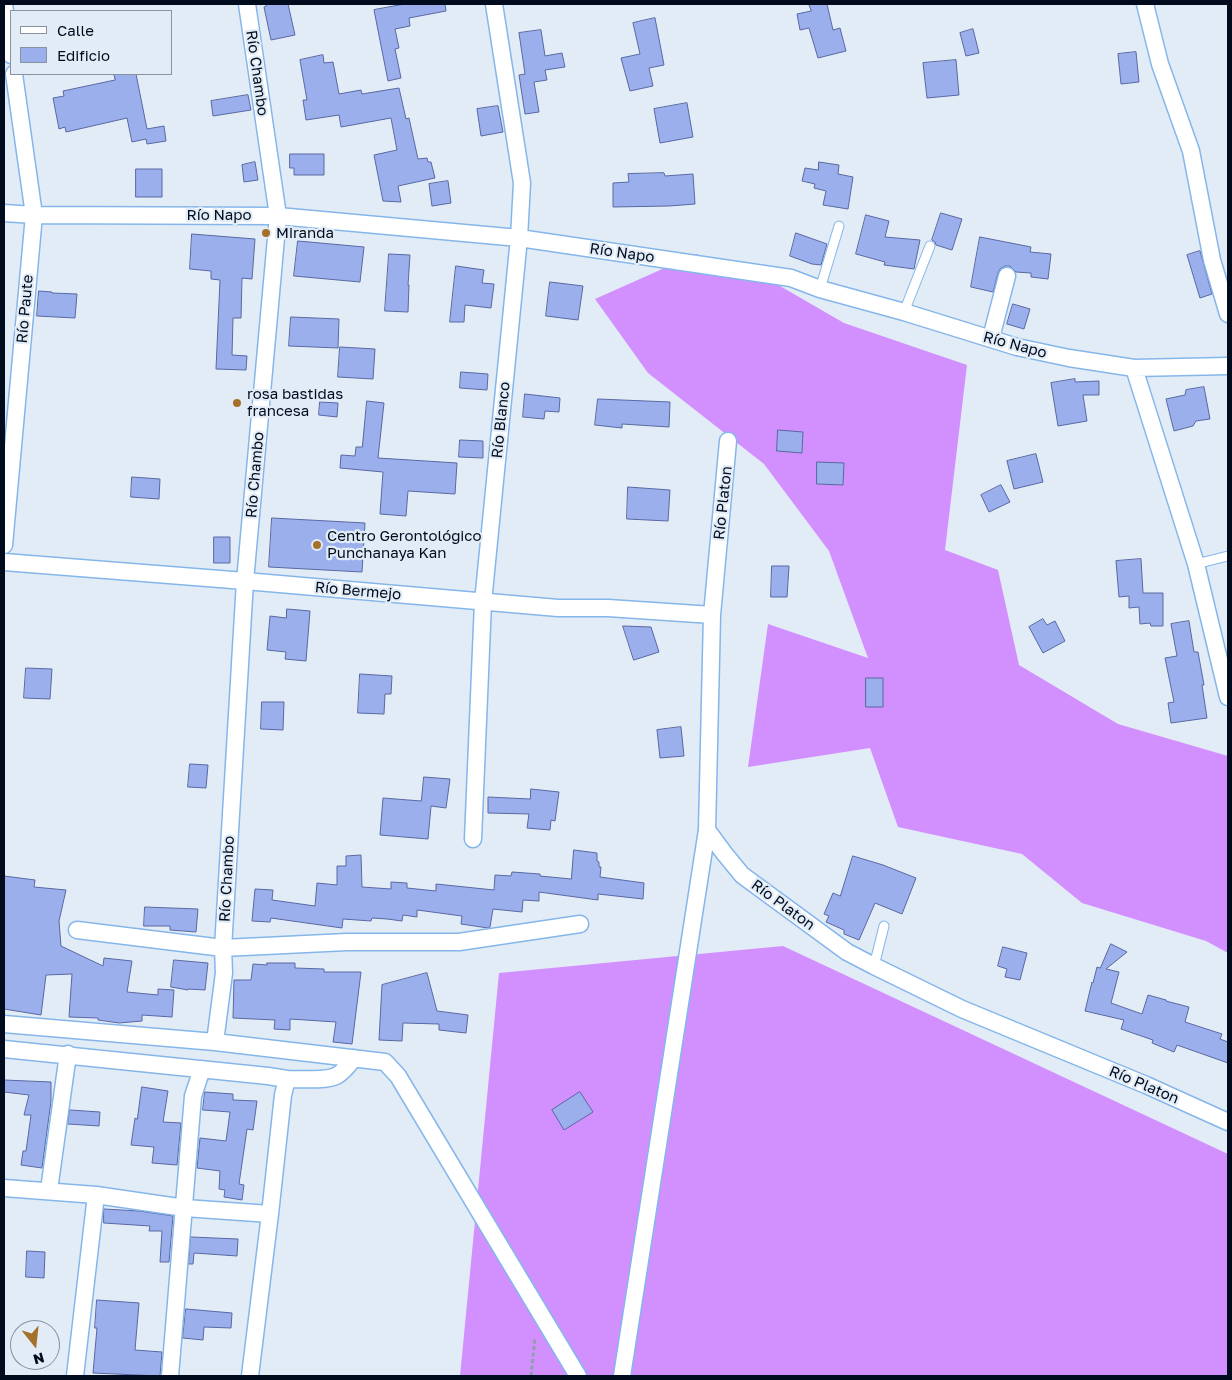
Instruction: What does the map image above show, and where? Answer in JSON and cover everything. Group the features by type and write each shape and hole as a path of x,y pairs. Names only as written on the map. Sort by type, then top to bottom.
{"street":[{"path":"4,4 10,48"},
{"name":"Río Chambo","path":"215,1042 224,973 223,948 245,581 278,216 247,4"},
{"name":"Río Blanco","path":"473,839 483,602 519,238 522,183 494,4"},
{"path":"1145,4 1160,64 1191,151 1212,260 1228,314"},
{"name":"Río Paute","path":"4,545 34,215 14,75"},
{"name":"Río Napo","path":"4,213 34,215 278,216 519,238 791,278 820,289 904,312 1017,347 1069,358 1134,368 1228,366"},
{"path":"991,338 1007,276"},
{"path":"1134,368 1196,564 1228,697"},
{"name":"Río Platon","path":"728,441 712,615 707,830 742,875 847,952 962,1009 1146,1085 1228,1122"},
{"name":"Río Bermejo","path":"4,562 558,608 608,608 712,615"},
{"path":"622,1376 707,830"},
{"path":"77,930 223,948 347,942 459,942 580,924"},
{"path":"4,1024 215,1042 385,1062 398,1076 578,1376"},
{"path":"4,1049 68,1054 287,1079 336,1077 354,1058"},
{"path":"49,1190 68,1054"},
{"path":"170,1376 193,1096 202,1069"},
{"path":"250,1376 283,1094 287,1079"},
{"path":"4,1188 49,1190 185,1208 270,1214"},
{"path":"75,1376 96,1195"}],"lane":[{"path":"820,289 839,226"},
{"path":"904,312 930,246"},
{"path":"1196,564 1228,556"},
{"path":"874,966 884,926"}],"path":[{"path":"531,1376 538,1310"}],"shaded area":[{"path":"696,254 780,286 844,323 967,365 945,550 998,570 1019,665 1118,724 1228,756 1228,953 1206,941 1082,903 1022,854 898,827 870,748 748,767 768,624 868,658 829,551 764,464 648,373 595,299"},
{"path":"783,946 1228,1154 1228,1376 460,1376 499,973"}],"building":[{"path":"266,4 288,4 295,35 271,40 264,7"},
{"path":"405,4 445,4 446,11 409,18 410,26 395,29 399,48 395,49 401,78 388,81 374,10"},
{"path":"809,4 827,4 833,30 840,28 846,51 818,58 809,28 800,30 797,14 811,11"},
{"path":"655,18 664,65 649,68 653,86 630,91 621,58 640,54 633,23"},
{"path":"973,29 979,53 966,56 960,33"},
{"path":"541,30 545,56 562,53 565,67 545,70 547,80 534,82 539,112 525,114 519,75 525,74 519,33"},
{"path":"1136,52 1139,82 1121,84 1118,54"},
{"path":"323,55 324,63 333,62 339,94 361,90 362,94 399,88 406,119 409,118 418,159 427,158 428,162 431,162 435,178 398,186 401,202 383,201 374,155 397,150 391,118 341,127 339,115 306,120 303,100 307,100 300,60"},
{"path":"956,60 959,95 927,98 923,63"},
{"path":"114,75 136,75 147,129 164,126 166,141 147,144 146,139 132,142 127,118 66,132 65,127 59,129 53,98 64,96 63,91 115,80"},
{"path":"248,95 251,110 213,116 211,101"},
{"path":"687,103 693,137 660,143 654,109"},
{"path":"498,106 503,132 481,136 477,109"},
{"path":"290,154 324,154 324,175 294,175 294,168 290,168"},
{"path":"255,162 258,180 244,182 242,165"},
{"path":"819,162 839,165 838,174 853,177 848,209 823,205 826,191 814,188 815,184 802,181 805,168 818,170"},
{"path":"136,169 162,169 162,197 136,197"},
{"path":"664,173 665,176 693,174 695,204 613,207 613,183 629,182 628,174"},
{"path":"448,181 451,203 432,206 429,184"},
{"path":"941,213 962,219 952,250 936,245 932,240"},
{"path":"866,215 889,221 885,237 920,240 914,269 884,265 885,262 856,254"},
{"path":"796,233 827,244 821,265 812,264 790,256"},
{"path":"192,234 255,239 252,279 242,278 241,318 233,318 232,355 247,356 246,370 216,369 220,280 211,279 211,271 190,269"},
{"path":"980,237 1031,247 1030,252 1051,254 1048,279 1031,277 1031,273 1016,272 1010,266 1005,266 998,273 993,292 971,287"},
{"path":"298,241 364,247 360,282 294,276"},
{"path":"1200,251 1212,294 1200,298 1187,255"},
{"path":"389,254 410,255 408,312 385,311"},
{"path":"456,266 484,270 482,283 494,284 491,308 465,305 464,322 450,322"},
{"path":"550,282 583,286 578,320 546,316"},
{"path":"39,291 77,294 75,318 37,316"},
{"path":"1013,304 1030,309 1024,329 1007,324"},
{"path":"291,317 339,319 338,348 289,346"},
{"path":"340,347 375,349 373,379 338,377"},
{"path":"461,372 488,374 487,390 460,388"},
{"path":"1075,379 1075,382 1099,381 1099,395 1083,395 1087,421 1058,426 1051,383"},
{"path":"1204,387 1210,419 1196,421 1193,426 1174,431 1166,399 1185,395 1186,390"},
{"path":"525,394 560,398 559,412 545,411 544,419 523,417"},
{"path":"598,399 670,402 669,427 622,424 622,428 595,425"},
{"path":"367,401 384,403 378,458 457,463 455,494 408,491 406,516 380,514 383,472 340,468 341,455 355,456 356,447 362,447"},
{"path":"320,402 338,403 337,417 319,415"},
{"path":"778,430 803,432 802,453 777,451"},
{"path":"460,440 483,441 483,458 459,457"},
{"path":"1036,454 1043,482 1014,489 1007,461"},
{"path":"817,462 844,463 843,485 817,484"},
{"path":"132,477 160,479 159,499 131,497"},
{"path":"1001,485 1010,502 989,512 981,495"},
{"path":"628,487 670,490 668,521 627,519"},
{"name":"Centro Gerontológico Punchanaya Kan","path":"272,518 365,523 362,572 269,567"},
{"path":"214,537 230,537 230,563 214,563"},
{"path":"1141,559 1143,593 1163,593 1163,626 1151,626 1150,623 1140,624 1139,607 1129,608 1129,596 1119,597 1116,561"},
{"path":"772,566 789,566 787,597 771,597"},
{"path":"287,609 310,611 306,661 285,659 286,652 267,650 270,616 286,618"},
{"path":"1043,619 1047,625 1055,621 1065,641 1043,653 1029,627"},
{"path":"1189,621 1194,652 1198,652 1207,718 1171,723 1168,703 1174,702 1165,658 1177,656 1171,624"},
{"path":"623,626 651,627 659,652 634,660"},
{"path":"26,668 52,669 50,699 24,698"},
{"path":"360,674 392,676 391,694 385,694 384,714 358,713"},
{"path":"866,678 883,678 883,707 866,707"},
{"path":"262,702 284,702 283,730 261,729"},
{"path":"681,727 684,756 660,758 657,730"},
{"path":"190,764 208,765 206,788 188,787"},
{"path":"424,777 450,779 446,808 431,806 428,839 380,835 383,798 421,801"},
{"path":"531,789 559,792 555,821 551,820 550,830 527,828 529,814 488,813 488,797 530,799"},
{"path":"574,850 597,853 597,861 599,862 599,867 601,867 600,877 644,883 643,899 598,894 598,900 539,892 539,901 523,900 522,912 493,909 490,927 488,928 461,924 462,916 417,910 417,917 403,915 402,921 372,918 371,921 343,919 342,928 271,918 270,922 252,921 255,889 273,890 272,900 315,906 317,883 337,885 337,866 346,866 346,856 361,855 362,887 391,889 391,882 407,883 407,888 436,891 436,884 494,890 495,875 511,876 512,872 571,879"},
{"path":"853,856 916,878 902,914 875,903 859,940 844,934 844,930 826,922 829,916 824,914 833,893 840,896"},
{"path":"4,876 35,880 34,887 66,890 59,921 61,946 103,966 104,958 132,961 127,992 158,995 158,989 174,990 172,1017 142,1015 142,1021 119,1023 98,1020 98,1018 69,1017 72,974 46,975 41,1015 4,1009"},
{"path":"145,907 198,909 196,932 170,930 170,926 144,926"},
{"path":"1111,944 1127,952 1106,969 1119,972 1111,1003 1142,1014 1148,995 1189,1007 1185,1022 1222,1034 1220,1039 1228,1042 1228,1063 1177,1045 1174,1052 1152,1043 1153,1040 1121,1029 1124,1020 1085,1011 1097,967 1100,968"},
{"path":"1003,947 1027,953 1020,980 1005,977 1007,969 998,966"},
{"path":"174,960 208,963 205,990 171,987"},
{"path":"267,963 295,963 295,968 324,969 324,972 361,972 352,1044 333,1042 336,1022 290,1019 290,1030 274,1029 275,1020 233,1018 234,980 251,980 253,964 267,965"},
{"path":"427,973 437,1011 468,1015 466,1033 439,1030 439,1024 403,1023 402,1041 379,1040 382,985"},
{"path":"4,1080 51,1082 51,1101 42,1168 21,1165 23,1151 26,1151 31,1115 24,1115 29,1095 4,1092"},
{"path":"142,1087 168,1091 163,1122 181,1123 177,1165 152,1163 154,1147 131,1145"},
{"path":"205,1092 233,1094 233,1100 257,1101 253,1130 247,1129 239,1184 244,1185 242,1200 224,1197 225,1190 219,1189 220,1171 197,1168 200,1138 226,1141 230,1112 203,1110"},
{"path":"580,1092 593,1112 564,1130 552,1110"},
{"path":"70,1110 100,1112 99,1126 68,1124"},
{"path":"104,1209 139,1211 173,1216 169,1262 160,1262 162,1231 149,1231 150,1226 104,1223"},
{"path":"191,1237 238,1239 237,1256 194,1253 193,1264 189,1264"},
{"path":"27,1251 45,1252 44,1278 26,1277"},
{"path":"97,1300 139,1303 135,1350 162,1352 160,1376 93,1373 97,1328 95,1328"},
{"path":"186,1309 232,1313 231,1328 204,1327 203,1340 183,1338"}],"place":[{"name":"Miranda","path":"266,233"},
{"name":"rosa bastidas francesa","path":"237,403"},
{"name":"Centro Gerontológico Punchanaya Kan","path":"317,545"}]}
